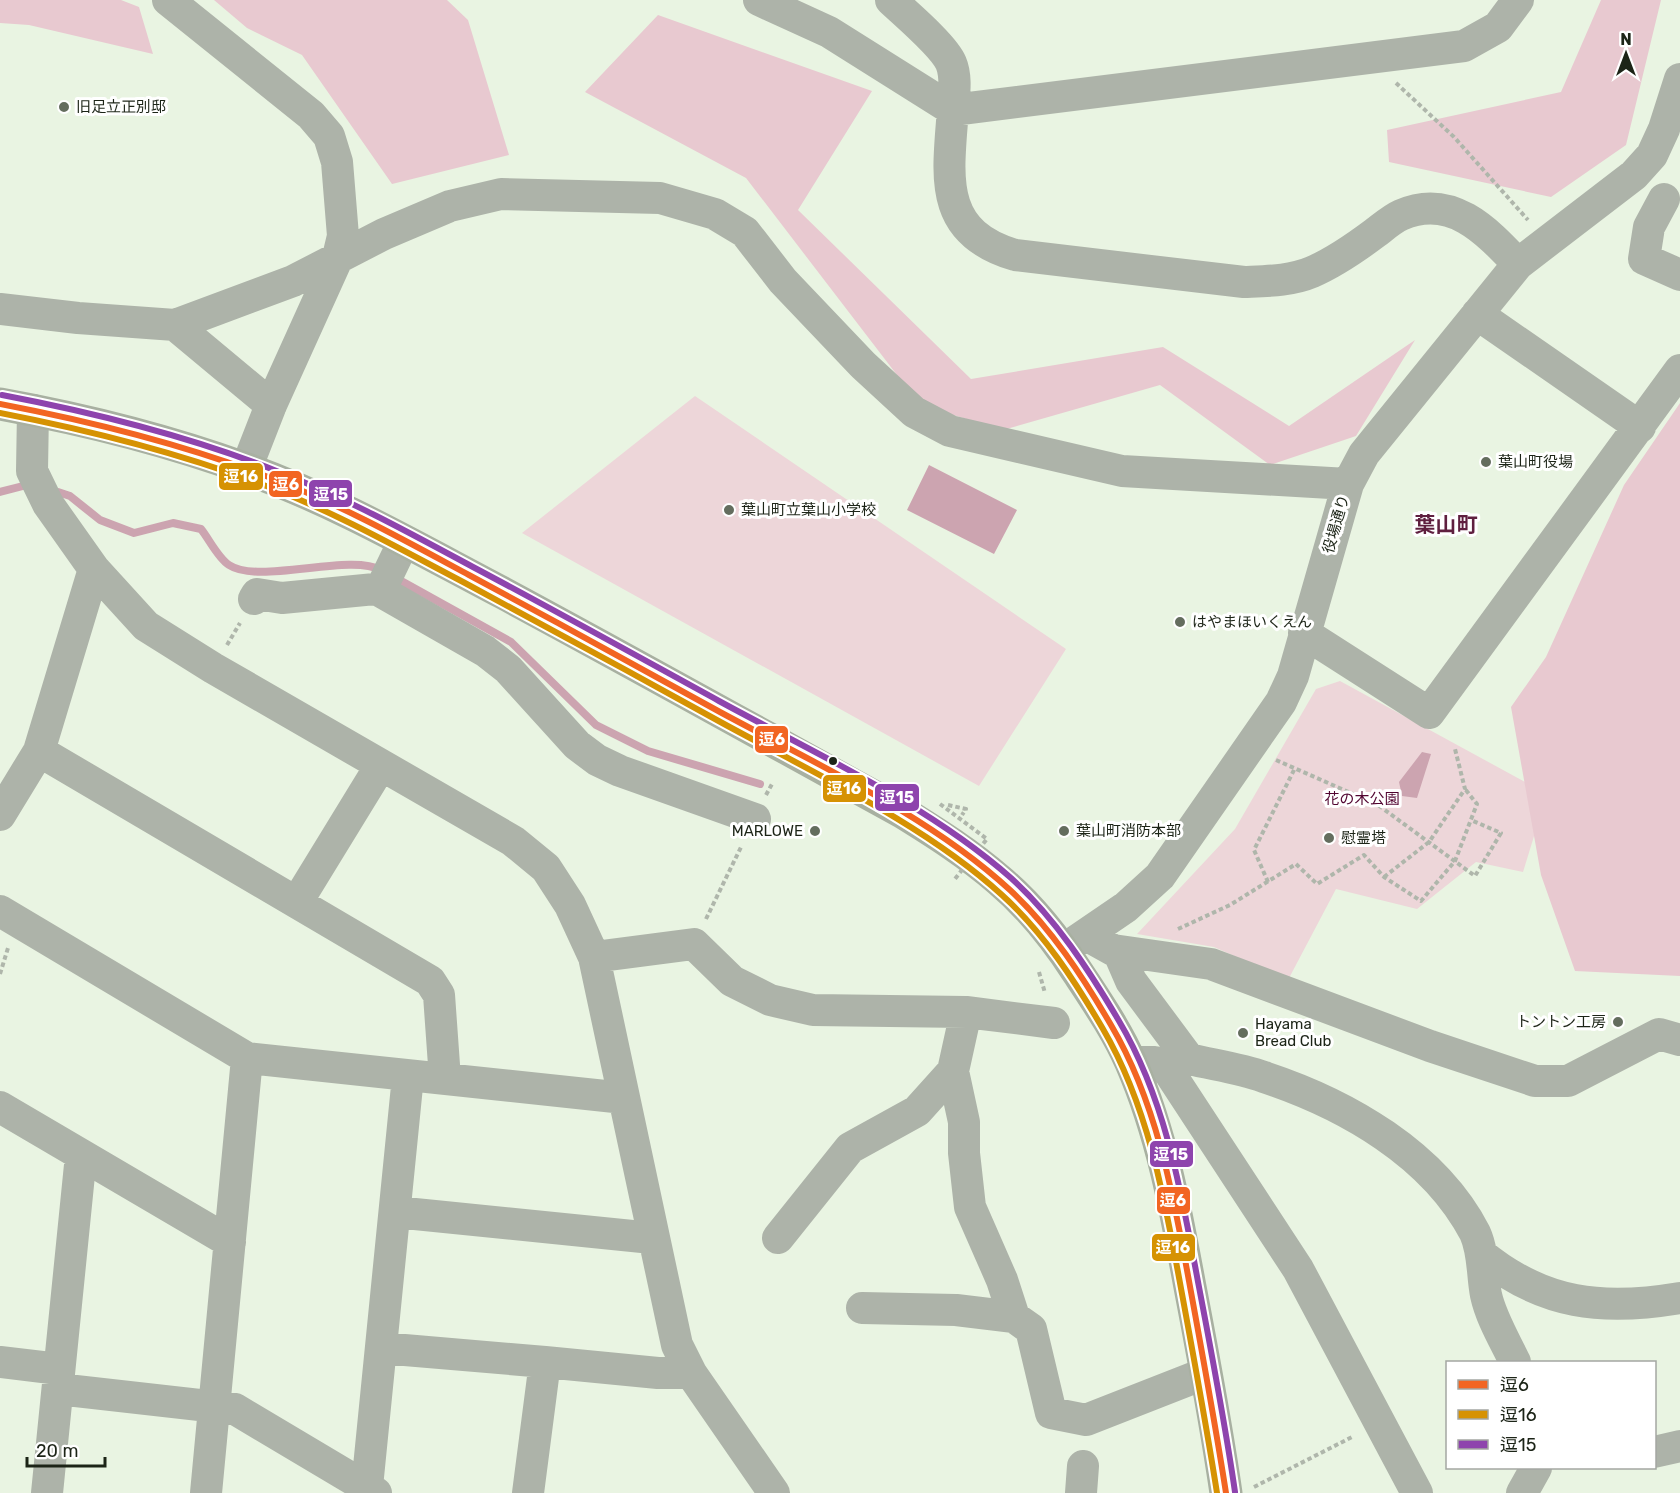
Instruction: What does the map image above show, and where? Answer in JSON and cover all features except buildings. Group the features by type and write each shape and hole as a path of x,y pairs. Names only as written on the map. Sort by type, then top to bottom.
{"highway":[{"path":"0,404 123,431 246,469 317,498 390,569 830,772 951,843 1000,881 1038,918 1074,943 1101,1007 1131,1062 1153,1123 1174,1204 1206,1373 1239,1490"}],"street":[{"path":"168,0 311,115 329,136 337,162 343,236 338,257 271,405 246,469"},
{"path":"759,0 829,32 953,110 1464,46 1498,27 1518,0"},
{"path":"891,0 951,63 955,87 949,173 952,203 964,226 990,248 1015,255 1244,282 1279,281 1311,272 1345,255 1400,215 1430,207 1459,213 1486,230 1518,264"},
{"name":"役場通り","path":"1074,943 1126,907 1160,876 1281,702 1293,676 1348,484 1364,454 1518,264 1634,175 1652,155 1672,130 1680,79"},
{"path":"1634,175 1672,205 1649,227 1644,259 1680,275"},
{"path":"0,309 78,318 175,325 293,282 384,234 450,206 501,194 660,198 715,214 745,232 783,282 863,365 914,412 950,431 1122,471 1348,484"},
{"path":"1477,314 1640,427"},
{"path":"175,325 271,405"},
{"path":"1304,633 1429,713 1680,370"},
{"path":"33,410 32,471 48,504 94,569 146,626 213,668 513,841 546,868 570,905 594,957 652,1238 677,1345 691,1373 774,1493"},
{"path":"0,815 39,751 94,569"},
{"path":"254,599 257,594 282,598 375,589 390,569 500,663 577,745 597,760 620,771 755,819"},
{"path":"39,751 430,981 439,995 446,1079"},
{"path":"297,902 381,765"},
{"path":"0,911 247,1058 624,1098"},
{"path":"1074,943 1211,964 1430,1046 1535,1081 1568,1081 1659,1034 1680,1040"},
{"path":"594,957 694,944 732,981 781,1003 813,1010 966,1012 1054,1023"},
{"path":"1118,951 1131,981 1189,1059 1264,1076 1323,1101 1382,1132 1418,1161 1451,1198 1475,1234 1481,1254 1487,1297 1515,1361"},
{"path":"966,1012 952,1071 964,1122 964,1153 970,1207 1002,1281 1014,1317"},
{"path":"206,1493 247,1058"},
{"path":"1131,1062 1155,1062 1169,1072 1298,1269 1417,1493"},
{"path":"778,1238 850,1148 917,1111 952,1071"},
{"path":"0,1362 58,1379 235,1409 371,1490 381,1348 408,1076"},
{"path":"0,1107 230,1242"},
{"path":"47,1493 81,1155"},
{"path":"395,1212 652,1238"},
{"path":"1481,1254 1506,1274 1563,1299 1638,1305 1680,1298"},
{"path":"862,1308 956,1310 1014,1317 1031,1329 1051,1413 1086,1420 1206,1373"},
{"path":"381,1348 691,1373"},
{"path":"528,1493 545,1362"},
{"path":"1656,1452 1680,1446"},
{"path":"1522,1493 1535,1469"}],"path":[{"path":"1370,57 1454,137 1546,241"},
{"path":"213,668 254,599"},
{"path":"1197,922 1296,864 1317,884 1364,855 1384,877 1421,901 1455,861 1477,804 1465,789 1455,749"},
{"path":"1269,756 1378,805 1475,876 1501,833 1471,820"},
{"path":"1268,882 1254,850 1295,768"},
{"path":"1384,877 1429,842 1465,789"},
{"path":"940,804 987,839 954,880"},
{"path":"694,944 755,819"},
{"path":"1239,1490 1382,1424"}],"green space":[{"path":"695,396 1066,649 979,786 522,533"},
{"name":"花の木公園","path":"1340,681 1547,794 1523,872 1476,862 1417,909 1336,889 1288,980 1214,947 1137,934 1235,829 1316,689"}],"shaded area":[{"path":"0,0 121,0 139,7 153,54 29,25 0,23"},
{"path":"214,0 447,0 468,20 509,155 392,184 302,55 247,28"},
{"path":"1601,0 1661,0 1626,145 1551,197 1389,162 1387,130 1561,92"},
{"path":"658,15 872,91 798,210 971,379 1163,347 1289,426 1415,340 1356,436 1270,465 1160,385 1003,430 920,405 746,178 585,92"},
{"path":"1680,403 1680,976 1575,971 1541,875 1511,707 1546,657 1624,485"},
{"path":"929,465 1017,510 994,554 907,510"},
{"path":"1422,752 1431,754 1417,798 1402,796 1399,782"}],"waterway":[{"path":"0,492 23,486"},
{"path":"58,492 70,496 100,520 134,533 173,523 201,529 225,562 243,570 261,572 348,565 367,566 381,570"},
{"path":"394,577 511,642 596,725 648,751 760,784"}],"transit line":[{"name":"逗15","path":"2,395 107,418 211,447 304,482 353,505 402,529 870,782 944,827 1011,878 1057,927 1096,983 1136,1052 1149,1084 1161,1117 1179,1185 1235,1492"},
{"name":"逗6","path":"0,404 174,445 276,480 350,513 422,549 871,793 944,838 979,863 1010,890 1039,920 1078,971 1127,1055 1152,1117 1177,1215 1226,1493"},
{"name":"逗16","path":"0,413 173,454 274,489 347,521 864,799 937,844 1002,895 1045,941 1070,975 1119,1058 1132,1089 1143,1120 1168,1217 1217,1493"}],"place":[{"name":"旧足立正別邸","path":"64,107"},
{"name":"葉山町役場","path":"1486,462"},
{"name":"葉山町立葉山小学校","path":"729,510"},
{"name":"はやまほいくえん","path":"1180,622"},
{"name":"MARLOWE","path":"815,831"},
{"name":"葉山町消防本部","path":"1064,831"},
{"name":"慰霊塔","path":"1329,838"},
{"name":"トントン工房","path":"1618,1022"},
{"name":"Hayama Bread Club","path":"1243,1033"}],"district":[{"name":"葉山町","path":"1446,524"}]}
